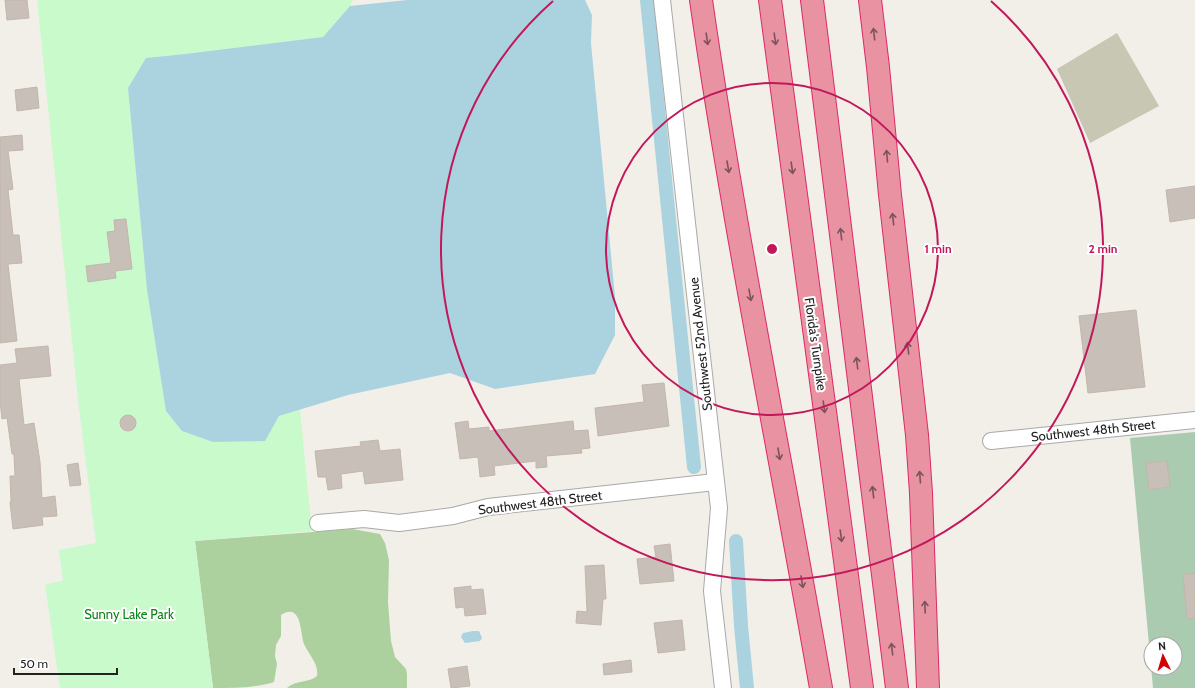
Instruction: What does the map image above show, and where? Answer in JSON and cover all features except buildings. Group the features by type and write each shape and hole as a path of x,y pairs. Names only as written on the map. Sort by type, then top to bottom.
{"highway":[{"path":"701,0 751,300 821,688"},
{"name":"Florida's Turnpike","path":"770,0 862,688"},
{"path":"812,0 897,688"},
{"path":"870,0 917,435 921,493 928,688"}],"street":[{"name":"Southwest 52nd Avenue","path":"662,0 719,508 712,591 723,688"},
{"name":"Southwest 48th Street","path":"991,441 1195,420"},
{"name":"Southwest 48th Street","path":"318,523 364,519 399,523 453,516 488,507 715,482"}],"shaded area":[{"path":"1117,33 1159,106 1090,143 1057,69"}],"green space":[{"name":"Sunny Lake Park","path":"37,0 353,0 350,6 323,37 147,58 128,88 147,290 166,411 182,431 213,442 264,441 279,416 300,410 312,531 195,541 213,688 60,688 45,584 63,581 59,550 96,543 78,400"},
{"path":"1195,432 1195,688 1153,688 1152,676 1183,676 1183,636 1148,636 1130,438"},
{"path":"352,529 380,534 385,543 389,560 388,602 391,641 395,657 406,669 407,688 287,688 290,685 310,680 317,676 317,667 304,644 299,620 293,612 288,612 281,615 281,636 276,645 275,656 277,664 274,682 252,687 213,688 195,541"}],"water":[{"path":"407,0 585,0 592,15 591,43 615,297 615,335 595,374 495,389 450,373 348,395 279,416 265,441 213,442 182,431 166,411 147,290 128,88 146,58 323,37 350,6"},
{"path":"479,631 482,638 480,641 465,643 461,637 463,633"}],"waterway":[{"path":"647,0 694,467"},
{"path":"736,541 741,626 747,688"}]}
